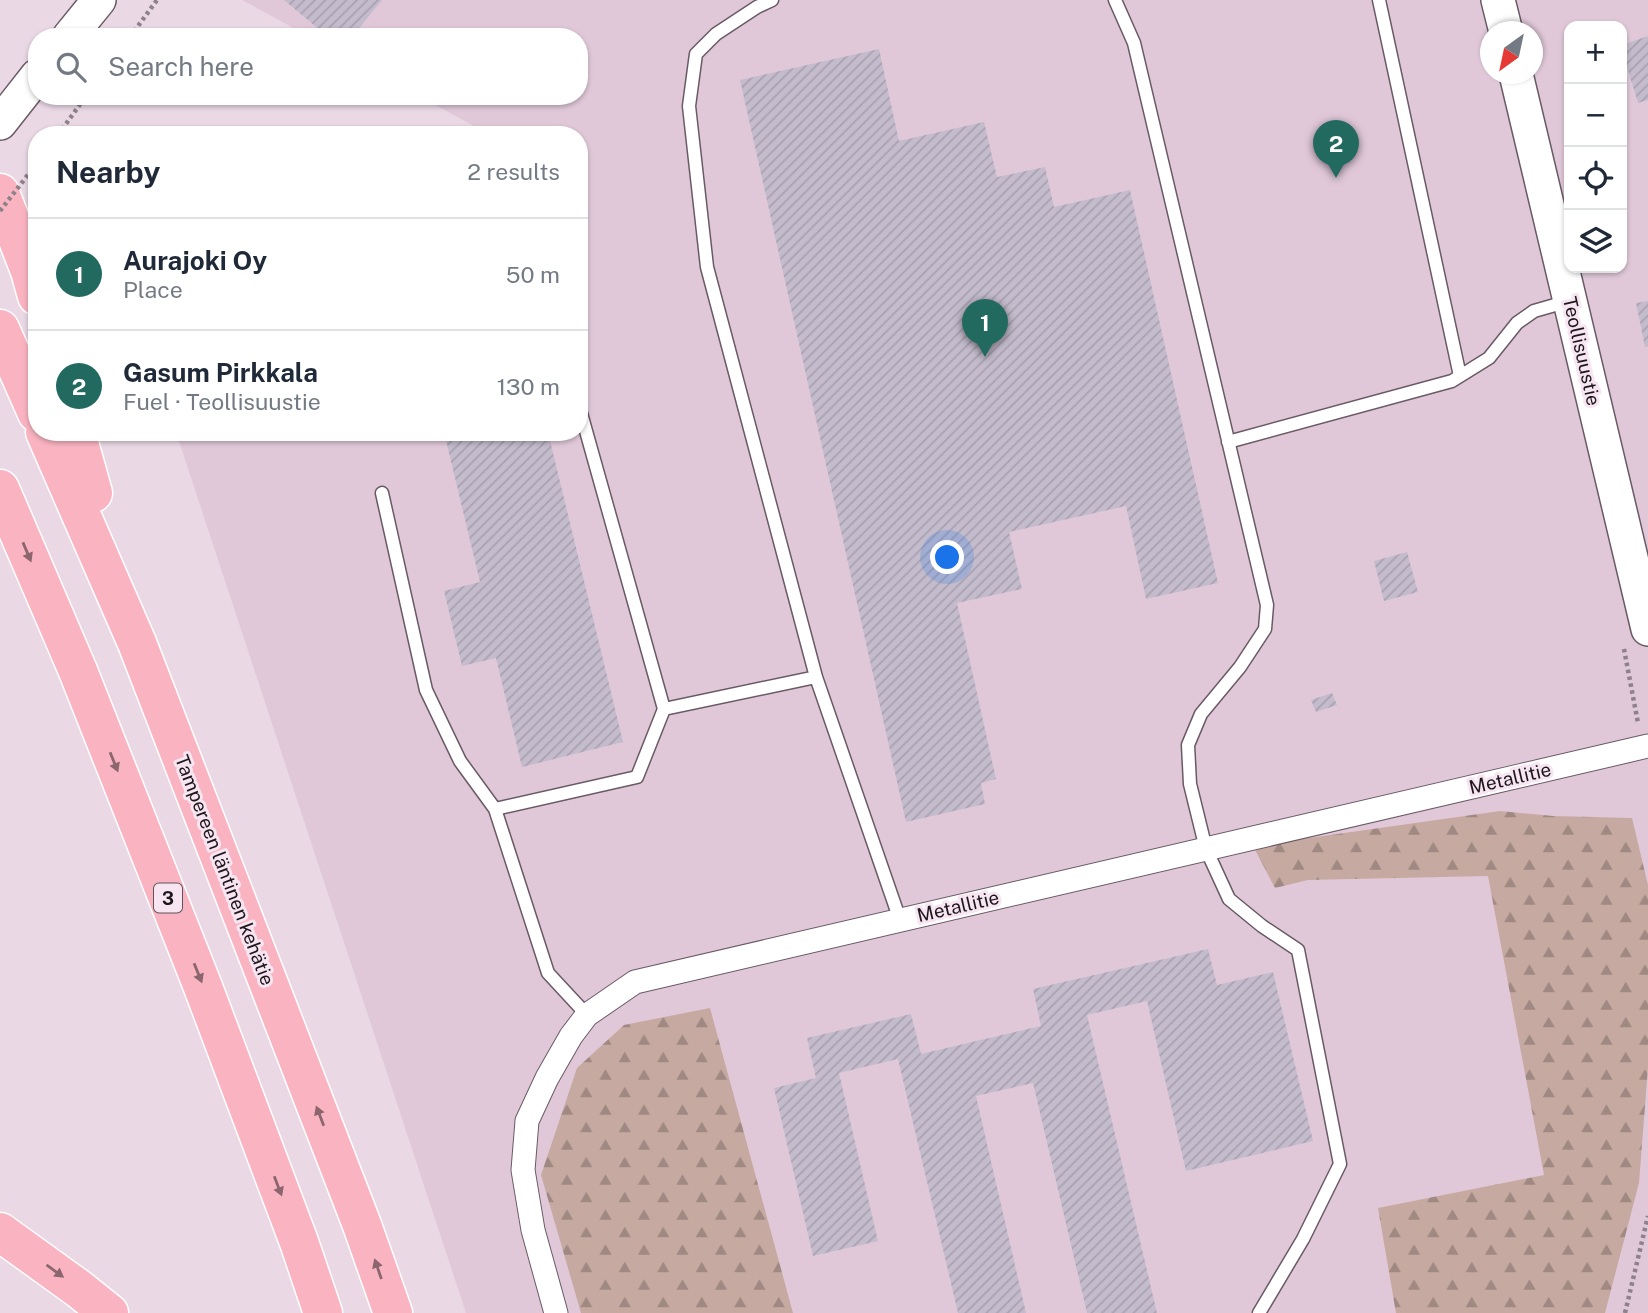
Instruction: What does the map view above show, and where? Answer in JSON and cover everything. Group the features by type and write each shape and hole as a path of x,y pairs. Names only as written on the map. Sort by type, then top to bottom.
{"highway":[{"path":"0,193 28,266"},
{"path":"0,329 28,393"},
{"name":"Tampereen läntinen kehätie","path":"49,441 137,643 357,1212 393,1313"},
{"path":"79,441 137,643"},
{"name":"3","path":"0,489 78,671 203,987 323,1313"},
{"path":"0,1232 109,1313"}],"main road":[{"path":"76,28 99,0"},
{"path":"1498,0 1503,21"},
{"name":"Teollisuustie","path":"1518,84 1648,629"},
{"path":"0,123 28,86"}],"street":[{"name":"Metallitie","path":"556,1313 533,1230 523,1170 527,1121 547,1078 587,1014 635,982 1648,746"}],"lane":[{"path":"772,0 757,6 716,34 696,54 689,106 707,267 816,677 900,920"},
{"path":"1115,0 1134,43 1267,605 1265,629 1240,667 1201,714 1188,745 1190,784 1206,849 1228,899 1298,950 1340,1164 1303,1239 1259,1313"},
{"path":"1379,0 1460,376"},
{"path":"1228,442 1452,381 1489,358 1525,317 1534,311 1570,301"},
{"path":"495,809 638,777 664,709 588,438"},
{"path":"382,493 426,690 460,761 495,809 548,973 587,1014"},
{"path":"664,709 816,677"}],"path":[{"path":"137,28 157,0"},
{"path":"64,126 80,105"},
{"path":"0,211 28,175"},
{"path":"1625,1313 1648,1216"}],"shaded area":[{"path":"242,0 1648,0 1648,1313 466,1313 179,441 588,441 588,126 474,126 435,105 588,105 588,28 293,28"}],"green space":[{"path":"1500,811 1553,816 1632,818 1648,885 1648,1068 1639,1183 1605,1313 1396,1313 1378,1208 1544,1175 1488,876 1308,880 1275,888 1253,846"},
{"path":"710,1008 793,1313 581,1313 541,1175 577,1068 624,1025"}],"building":[{"path":"284,0 382,0 359,28 317,28"},
{"path":"1648,36 1648,100 1638,103 1627,67 1627,43"},
{"path":"879,49 899,141 984,122 997,177 1045,167 1054,207 1130,190 1218,583 1146,599 1126,506 1009,532 1022,589 957,603 996,779 981,783 985,804 906,822 740,80"},
{"path":"1648,301 1648,346 1645,347 1636,303"},
{"path":"446,441 550,441 623,742 522,767 496,658 462,666 444,591 480,582"},
{"path":"1407,552 1418,592 1384,601 1374,561"},
{"path":"1332,693 1337,705 1316,712 1311,700"},
{"path":"1208,949 1217,985 1273,972 1313,1141 1186,1171 1147,1001 1087,1015 1157,1313 1087,1313 1033,1083 976,1096 1026,1313 958,1313 898,1059 839,1073 878,1241 813,1256 774,1088 816,1078 807,1038 911,1014 921,1054 1041,1026 1033,989"}],"place":[{"name":"Gasum Pirkkala","path":"1336,178"},
{"name":"Aurajoki Oy","path":"985,357"}]}
